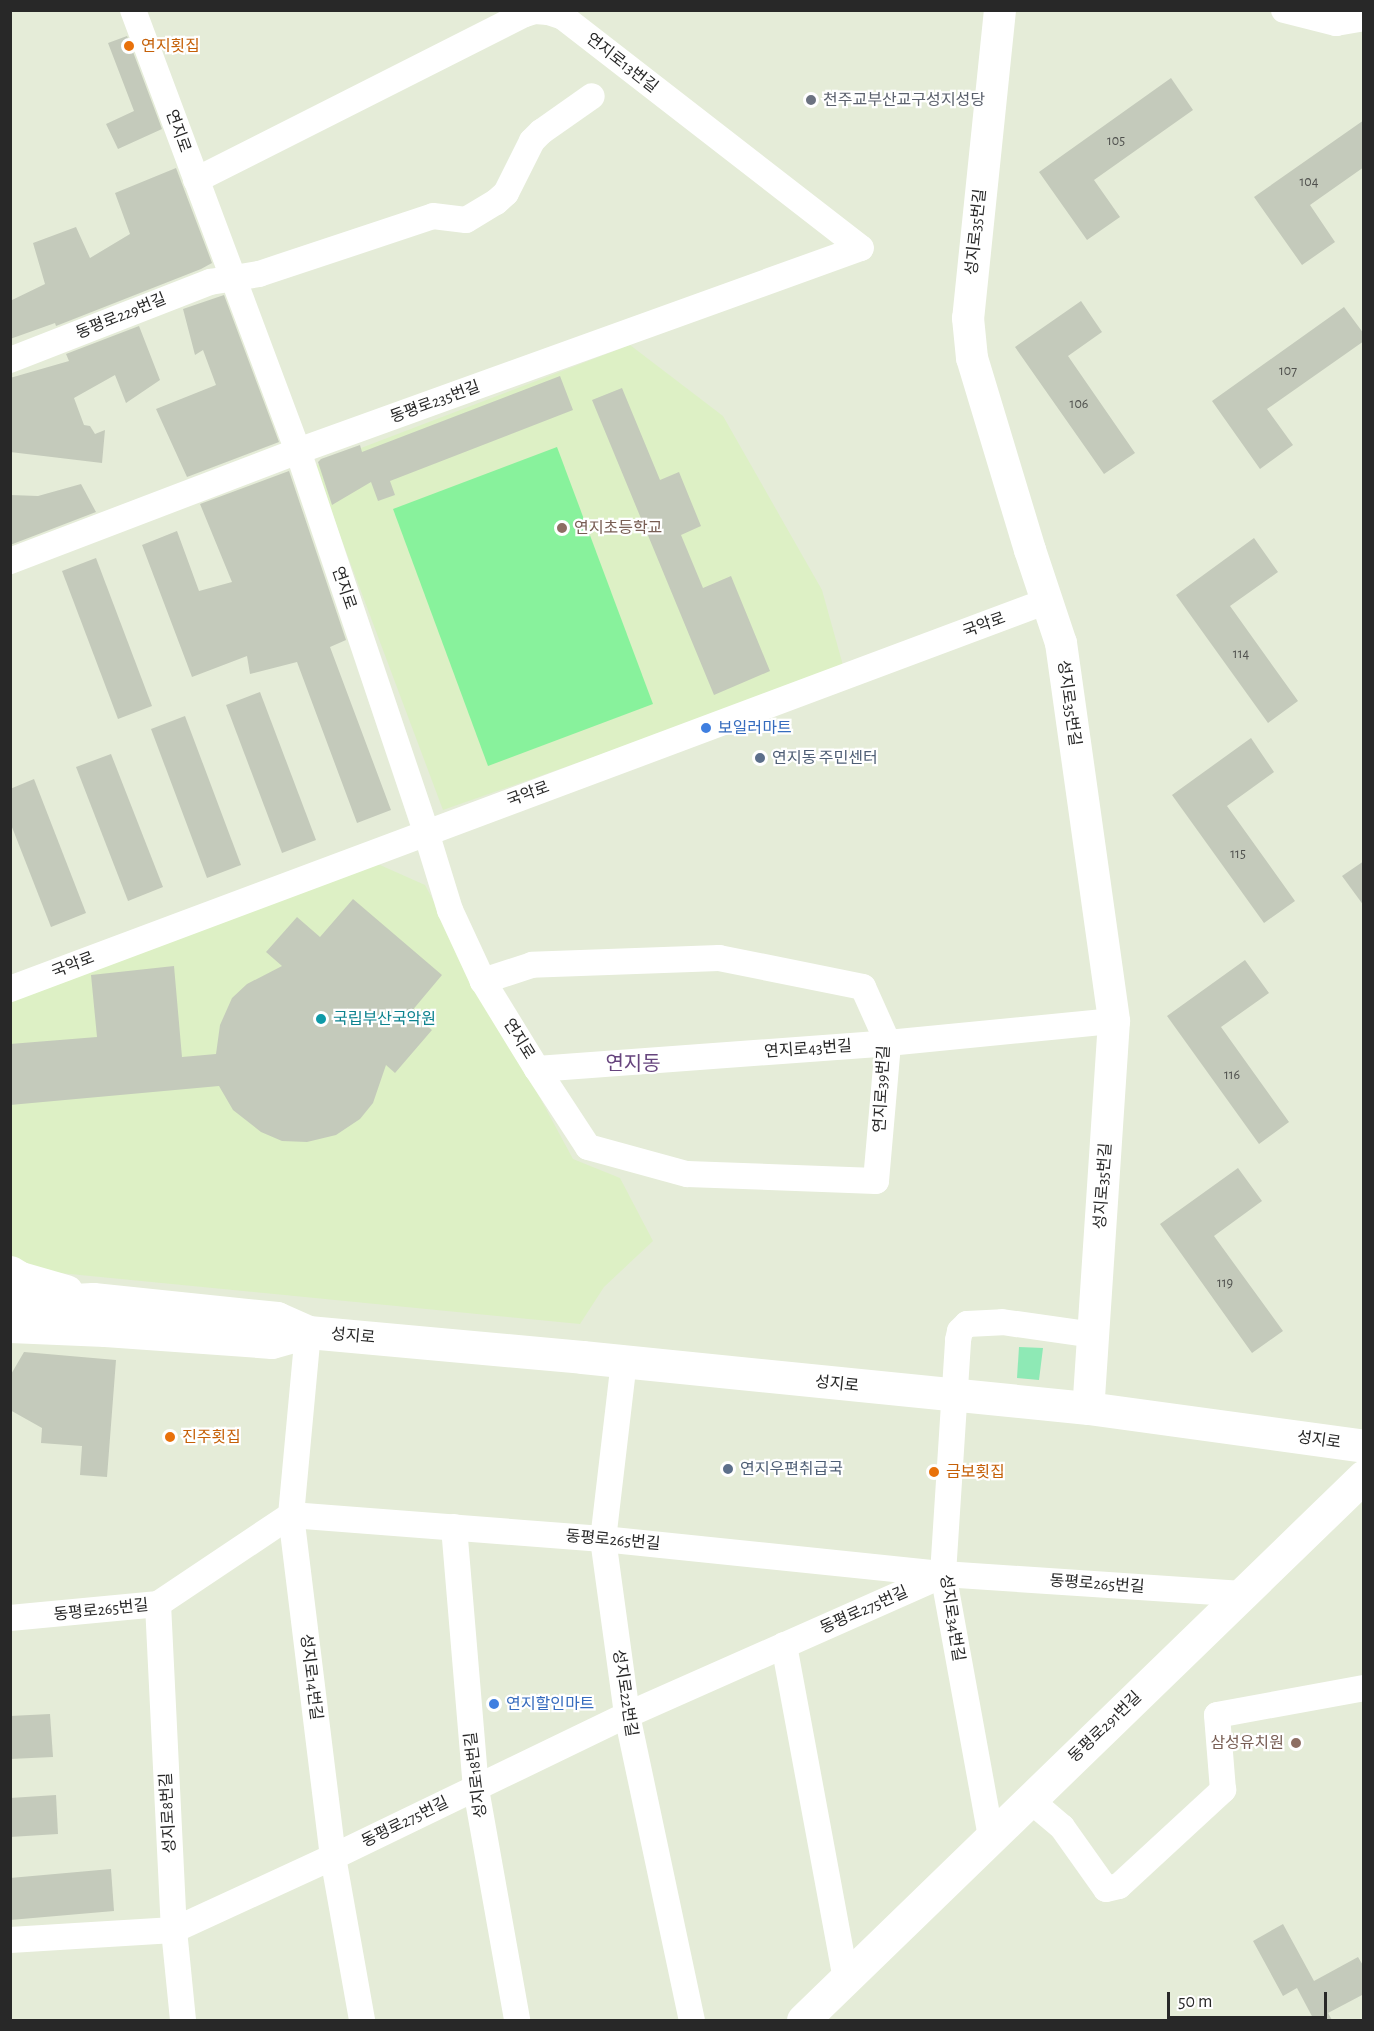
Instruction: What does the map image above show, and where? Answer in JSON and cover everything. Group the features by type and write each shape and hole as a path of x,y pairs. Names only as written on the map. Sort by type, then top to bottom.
{"main road":[{"name":"성지로","path":"10,1272 20,1278 93,1299"},
{"name":"성지로","path":"10,1303 93,1299 277,1317 308,1332 1088,1408 1364,1446"},
{"name":"성지로","path":"26,1327 105,1329 272,1342 308,1332"},
{"path":"10,1341 26,1327"},
{"name":"동평로291번길","path":"803,2020 1364,1476"}],"street":[{"name":"연지로","path":"133,10 298,451 450,910 483,981 588,1147"},
{"name":"성지로35번길","path":"1000,10 968,318 972,358 1060,643 1114,1021 1088,1408"},
{"path":"1284,10 1336,23 1364,18"},
{"name":"연지로13번길","path":"196,180 525,14 535,11 548,12 563,17 861,248"},
{"name":"동평로229번길","path":"10,360 203,284 259,274 433,216 466,220 496,202 506,192 532,141 540,132 592,96"},
{"name":"동평로235번길","path":"10,561 298,451 861,248"},
{"name":"국악로","path":"10,988 1047,601"},
{"name":"연지로39번길","path":"483,981 532,965 719,958 863,987 888,1043 876,1181 687,1174 588,1147"},
{"name":"연지로43번길","path":"537,1069 888,1043 1114,1021"},
{"name":"성지로34번길","path":"991,1838 943,1575 958,1340 960,1331 967,1324 1002,1322 1093,1335"},
{"name":"성지로14번길","path":"308,1332 291,1515 333,1857 362,2020"},
{"name":"성지로22번길","path":"624,1361 603,1539 627,1715 692,2020"},
{"name":"동평로265번길","path":"10,1618 158,1604 291,1515 603,1539 943,1575 1242,1594"},
{"name":"성지로18번길","path":"454,1527 476,1789 517,2020"},
{"name":"동평로275번길","path":"10,1940 174,1930 333,1857 627,1715 943,1575"},
{"name":"성지로8번길","path":"158,1604 174,1930 183,2020"},
{"path":"784,1645 846,1978"},
{"path":"1030,1800 1062,1827 1106,1889 1119,1887 1223,1790 1217,1715 1364,1688"}],"shaded area":[{"name":"연지초등학교","path":"630,345 723,416 822,590 844,669 443,810 314,466"},
{"path":"371,861 425,885 573,1159 620,1178 653,1241 604,1287 580,1324 29,1270 11,1257 10,1001"}],"green space":[{"path":"557,447 653,704 488,766 393,509"},
{"path":"1019,1347 1043,1348 1039,1380 1017,1378"}],"building":[{"path":"127,36 162,129 118,149 106,124 134,111 108,43"},
{"path":"1171,78 1193,110 1094,180 1120,217 1087,240 1039,172"},
{"path":"1364,120 1364,167 1310,205 1335,242 1302,265 1254,197"},
{"path":"176,168 212,263 56,326 55,323 10,339 10,301 45,284 33,243 76,227 90,258 130,234 115,193"},
{"path":"224,295 279,442 187,477 156,409 216,385 203,350 195,355 183,309"},
{"path":"1081,301 1102,332 1068,356 1135,453 1104,474 1015,347"},
{"path":"1344,307 1364,334 1364,341 1267,409 1293,445 1260,469 1212,401"},
{"path":"139,326 160,380 126,403 115,375 74,398 84,425 90,426 95,434 105,430 102,463 10,452 10,378 69,361 66,354"},
{"path":"560,376 573,410 390,481 395,495 378,501 371,482 332,505 318,462 321,459 360,445 362,452"},
{"path":"622,388 660,480 679,472 701,526 681,535 703,588 731,576 770,671 714,695 592,400"},
{"path":"289,471 346,640 330,647 391,810 357,823 297,662 250,674 247,656 192,677 142,545 177,531 199,591 232,582 200,504"},
{"path":"81,484 96,512 10,545 10,495 38,496"},
{"path":"1254,538 1278,572 1230,606 1298,701 1268,723 1176,595"},
{"path":"96,558 152,706 118,719 62,571"},
{"path":"260,692 316,840 282,853 226,705"},
{"path":"185,716 241,865 207,878 151,729"},
{"path":"1251,738 1274,772 1227,806 1295,901 1264,923 1172,795"},
{"path":"111,754 163,887 128,901 76,767"},
{"path":"34,779 86,913 51,927 10,822 10,789"},
{"path":"1364,861 1364,906 1342,876"},
{"name":"국립부산국악원","path":"353,899 442,975 411,1012 432,1030 395,1073 386,1065 373,1103 360,1119 336,1135 307,1142 282,1141 261,1132 233,1110 219,1086 10,1105 10,1044 97,1037 91,975 174,966 182,1057 216,1054 220,1025 232,998 247,984 282,966 266,952 297,917 320,937"},
{"path":"1245,960 1269,993 1221,1027 1289,1122 1259,1144 1167,1016"},
{"path":"1238,1168 1262,1201 1214,1236 1283,1331 1252,1353 1160,1224"},
{"path":"24,1352 116,1360 107,1477 80,1475 82,1446 41,1443 42,1428 10,1410 10,1376"},
{"path":"50,1714 53,1757 10,1759 10,1716"},
{"path":"56,1795 58,1834 10,1837 10,1798"},
{"path":"111,1869 114,1911 10,1920 10,1878"},
{"path":"1283,1924 1314,1981 1358,1957 1364,1967 1364,1994 1328,2013 1332,2020 1314,2020 1297,1988 1283,1996 1253,1941"}],"place":[{"name":"연지횟집","path":"129,46"},
{"name":"천주교부산교구성지성당","path":"811,100"},
{"name":"연지초등학교","path":"562,528"},
{"name":"보일러마트","path":"706,728"},
{"name":"연지동 주민센터","path":"760,758"},
{"name":"국립부산국악원","path":"321,1019"},
{"name":"진주횟집","path":"170,1437"},
{"name":"연지우편취급국","path":"728,1469"},
{"name":"금보횟집","path":"934,1472"},
{"name":"연지할인마트","path":"494,1704"},
{"name":"삼성유치원","path":"1296,1743"}],"district":[{"name":"연지동","path":"633,1064"}]}
